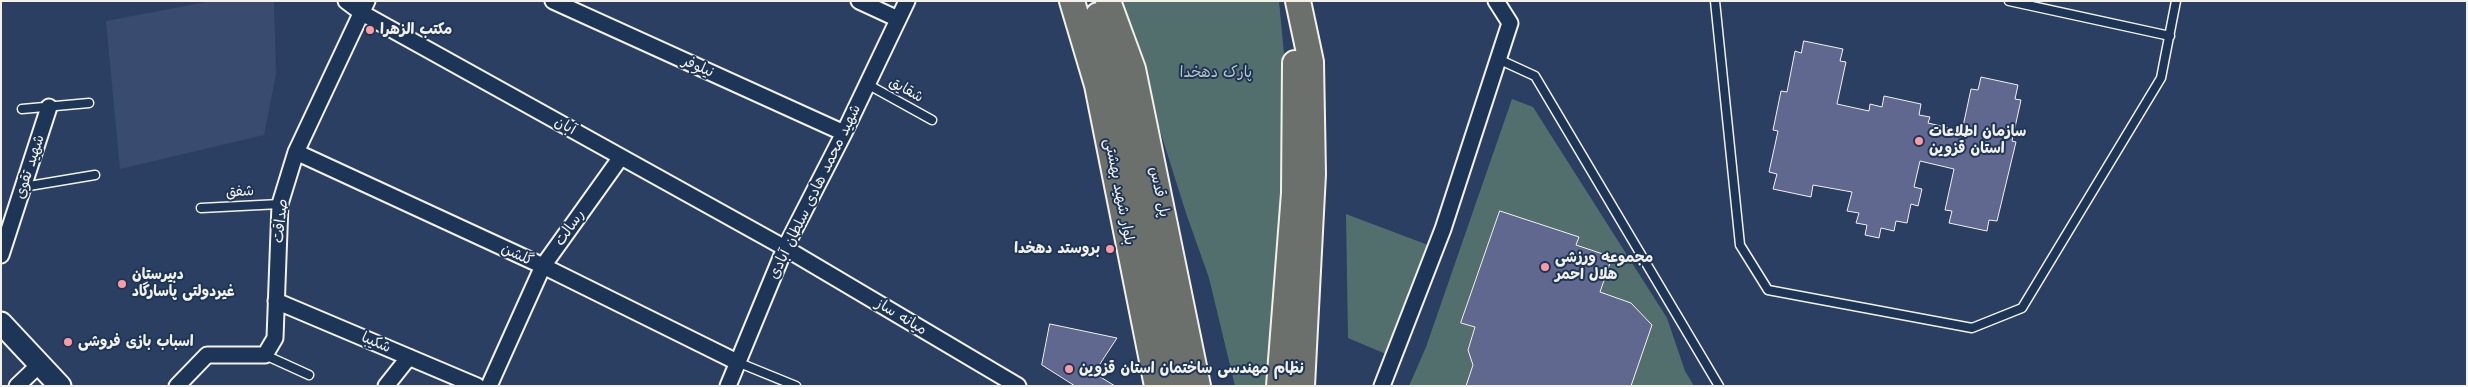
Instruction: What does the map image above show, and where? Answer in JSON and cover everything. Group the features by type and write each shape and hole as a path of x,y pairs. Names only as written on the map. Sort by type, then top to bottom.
{"main road":[{"name":"بلوار شهید بهشتی","path":"1072,1 1097,85 1157,386"},
{"name":"پل قدس","path":"1094,1 1118,83 1170,347 1175,386"},
{"name":"پل قدس","path":"1108,1 1133,69 1198,386"},
{"path":"1279,386 1294,193 1295,62 1300,8"},
{"path":"1300,8 1310,62 1313,174 1302,386"},
{"path":"1,324 60,386"}],"street":[{"name":"آبان","path":"346,1 365,7 621,157 785,248"},
{"name":"نیلوفر","path":"552,1 844,133"},
{"path":"859,1 898,20"},
{"name":"شهید محمد هادی سلطان آبادی","path":"728,386 785,248 844,133 907,1"},
{"path":"1382,386 1443,230 1510,23 1496,1"},
{"name":"صداقت","path":"264,355 275,338 280,204 296,152 365,7"},
{"name":"شهید تقوی","path":"1,255 49,106"},
{"name":"گلشن","path":"296,152 543,266 737,362"},
{"name":"رسالت","path":"489,386 543,266 621,157"},
{"name":"میانه ساز","path":"785,248 1018,386"},
{"name":"شکیبا","path":"276,301 477,386"},
{"path":"177,386 208,355 264,355"},
{"path":"386,386 409,357"},
{"path":"18,386 40,364"}],"lane":[{"path":"1715,1 1740,245 1768,290 1972,328 2022,308 2161,78 2176,1"},
{"path":"2009,1 2170,36"},
{"path":"1498,59 1535,76 1719,386"},
{"name":"شقایق","path":"867,84 932,120"},
{"path":"22,109 90,103"},
{"path":"23,187 95,176"},
{"name":"شفق","path":"201,208 280,204"},
{"path":"264,355 309,375"},
{"path":"737,362 796,386"}],"shaded area":[{"path":"212,1 274,1 276,74 264,135 120,169 106,21"}],"green space":[{"name":"پارک دهخدا","path":"1119,1 1279,1 1290,117 1274,386 1235,386 1209,278 1186,213"},
{"name":"مجموعه ورزشی هلال احمر","path":"1512,99 1533,107 1667,318 1685,371 1694,386 1409,386 1426,347"},
{"path":"1346,214 1436,248 1393,357 1348,338"}],"building":[{"name":"سازمان اطلاعات استان قزوین","path":"1804,41 1843,49 1840,61 1846,62 1837,104 1869,111 1870,104 1882,107 1884,96 1921,104 1919,115 1930,117 1928,123 1962,131 1971,89 1978,90 1981,77 2018,85 2015,99 2021,100 2012,141 2016,142 1997,221 1989,220 1987,231 1949,223 1952,211 1945,210 1954,169 1920,161 1914,187 1922,189 1918,206 1911,204 1907,223 1896,221 1894,231 1881,228 1879,238 1865,235 1867,225 1856,223 1859,213 1847,211 1852,192 1813,185 1811,197 1773,189 1777,174 1769,172 1778,131 1773,130 1781,91 1787,92 1795,51 1801,53"},
{"name":"مجموعه ورزشی هلال احمر","path":"1500,211 1579,237 1576,245 1612,257 1600,292 1631,303 1652,325 1631,386 1466,386 1473,365 1468,350 1475,327 1461,323"},
{"path":"1050,324 1117,338 1094,373 1115,386 1075,386 1042,365"}],"place":[{"name":"مکتب الزهرا","path":"370,30"},
{"name":"سازمان اطلاعات استان قزوین","path":"1919,141"},
{"name":"بروستد دهخدا","path":"1110,249"},
{"name":"مجموعه ورزشی هلال احمر","path":"1545,267"},
{"name":"دبیرستان غیردولتی پاسارگاد","path":"122,284"},
{"name":"اسباب بازی فروشی","path":"68,342"},
{"name":"نظام مهندسی ساختمان استان قزوین","path":"1069,369"}]}
